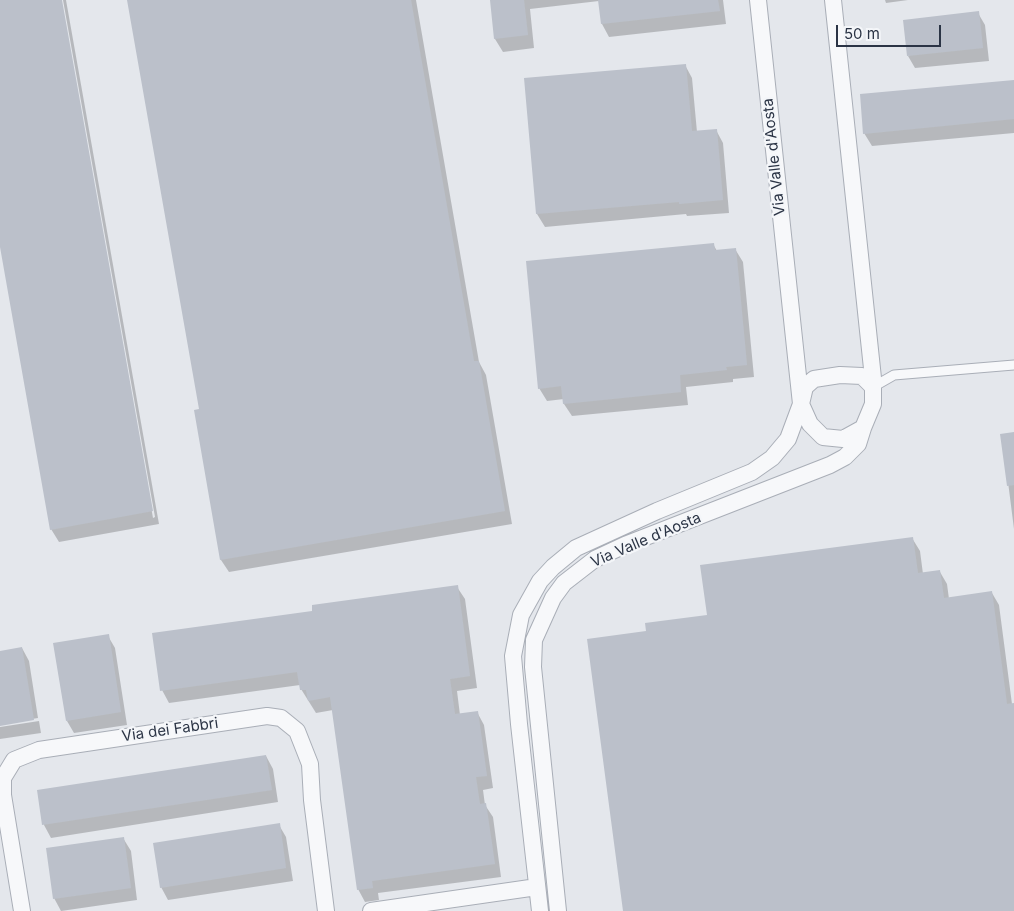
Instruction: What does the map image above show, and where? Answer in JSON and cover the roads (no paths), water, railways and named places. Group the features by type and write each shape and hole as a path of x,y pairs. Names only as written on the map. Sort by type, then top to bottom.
{"street":[{"name":"Via Valle d'Aosta","path":"758,0 801,404 810,424 823,437 843,439 863,428"},
{"name":"Via Valle d'Aosta","path":"558,911 533,667 534,640 553,598 564,583 595,559 625,545 830,465 845,456 858,444 873,404 873,387 833,0"},
{"name":"Via Valle d'Aosta","path":"540,911 513,656 521,615 540,581 553,567 576,548 657,511 752,472 772,458 788,439 805,387 814,379 840,375 862,376 873,387"},
{"name":"Via dei Fabbri","path":"22,911 2,795 3,778 14,760 39,750 267,716 281,718 297,731 310,764 312,800 326,911"},
{"path":"371,911 537,887"}],"lane":[{"path":"873,387 894,375 1014,365"}]}
